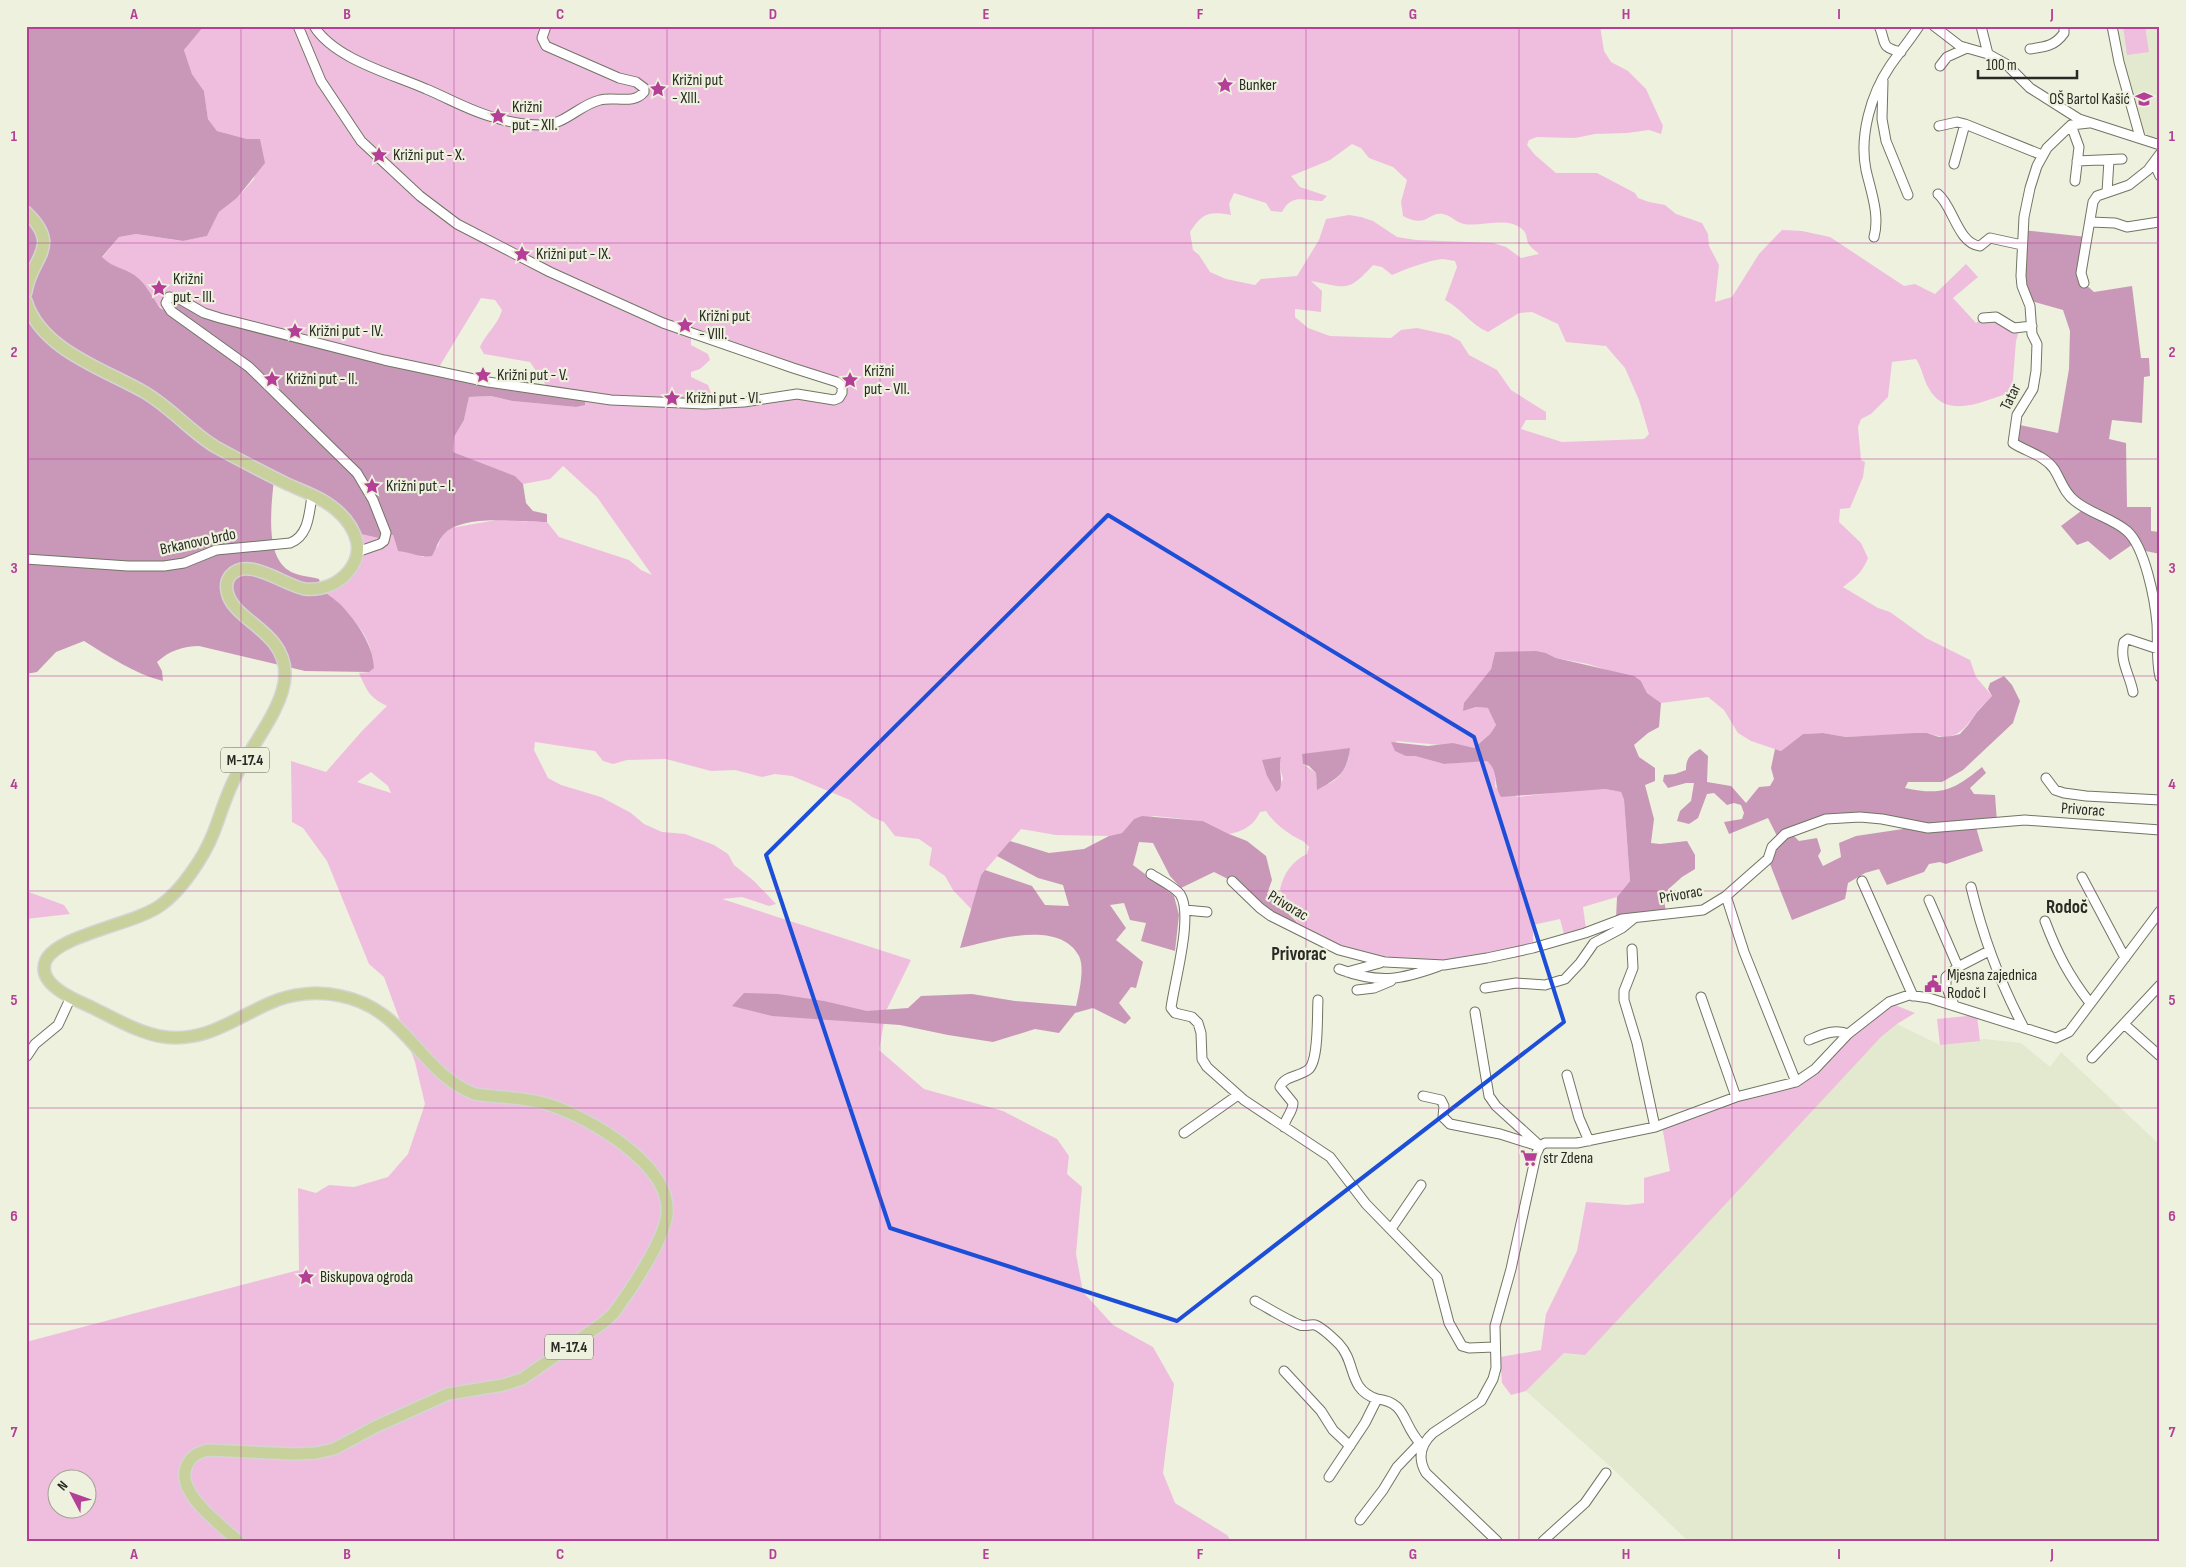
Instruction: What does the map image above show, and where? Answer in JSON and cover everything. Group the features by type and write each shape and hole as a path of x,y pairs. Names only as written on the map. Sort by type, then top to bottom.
{"main road":[{"path":"26,212 38,225 44,244 42,256 30,278 26,292"},
{"path":"26,301 35,320 53,339 69,351 155,398 210,443 328,503 343,517 356,538 357,552"},
{"name":"M-17.4","path":"238,1541 189,1491 184,1478 185,1468 195,1454 208,1450 294,1454 334,1450 375,1427 448,1394 503,1385 527,1377 613,1314 662,1232 667,1211 666,1194 659,1180 644,1163 598,1128 575,1115 549,1104 475,1094 466,1091 436,1067 394,1022 374,1008 354,999 330,994 289,997 268,1004 212,1032 178,1038 146,1032 70,997 55,987 47,978 45,965 49,956 68,942 149,913 174,893 209,843 237,774 282,691 284,667 279,651 270,639 230,600 226,589 228,579 237,571 252,569 299,587 318,589 342,578 352,568 357,552"}],"street":[{"path":"298,26 321,81 361,141 420,196 457,224 550,272 663,323 837,382 842,386 843,390 839,398 834,400 797,394 744,402 705,404 611,400 488,382 384,360 220,318 204,313 174,296 169,297 166,303 171,311 250,367 357,473 374,500 386,533 384,541 380,544 357,552"},
{"path":"314,26 329,43 354,58 468,108 502,120 537,125 551,124 565,119 593,102 610,98 636,98 644,92 644,88 640,84 619,78 546,46 542,38 546,26"},
{"path":"1879,26 1882,42 1886,47 1901,52"},
{"path":"1874,237 1877,228 1876,218 1865,168 1865,140 1871,106 1889,67 1919,26"},
{"path":"1934,26 1960,46 1988,54 2006,64 2030,88 2053,104 2089,123 2140,137 2160,145"},
{"path":"1980,26 1988,54"},
{"path":"2030,49 2050,46 2056,42 2064,33 2064,26"},
{"path":"2112,26 2119,62 2140,137"},
{"path":"1940,66 1947,57 1967,48"},
{"path":"1884,78 1882,119 1886,141 1908,195"},
{"path":"1939,126 1957,122 1965,124 2042,155"},
{"path":"2075,181 2079,147 2071,125 2089,123"},
{"path":"1954,164 1965,124"},
{"name":"Tatar","path":"2071,125 2063,131 2042,155 2025,207 2022,245 2022,286 2030,306 2032,334 2037,344 2036,378 2033,389 2017,415 2013,443 2033,452 2046,461 2074,500 2116,522 2130,533 2141,550 2157,621 2160,678"},
{"path":"2084,282 2081,273 2093,202 2097,196 2129,185 2154,163 2160,154"},
{"path":"2077,161 2122,159"},
{"path":"2107,192 2109,160"},
{"path":"2154,163 2160,176"},
{"path":"1938,194 1945,200 1954,220 1974,246 1980,246 1990,238 2022,245"},
{"path":"2090,222 2115,223 2127,226 2158,222"},
{"path":"1983,318 1996,317 2014,328 2032,326"},
{"name":"Brkanovo brdo","path":"26,560 128,566 164,566 184,562 216,550 290,543 299,538 306,529 312,496"},
{"path":"2133,692 2131,681 2124,668 2122,654 2124,642 2128,639 2133,640 2158,649"},
{"path":"2046,778 2055,790 2064,793 2160,800"},
{"name":"Privorac","path":"1232,880 1260,908 1283,923 1339,950 1385,962 1444,965 1533,948 1584,933 1612,922 1637,916 1703,910 1726,896 1768,859 1772,847 1785,834 1826,819 1845,816 1867,817 1928,828 2025,820 2160,830"},
{"path":"1151,874 1180,895 1185,910 1178,975 1171,1008 1175,1013 1192,1017 1198,1023 1204,1064 1238,1096 1330,1157 1366,1204 1437,1277 1449,1323 1462,1346 1469,1348 1494,1348"},
{"path":"2082,877 2125,958"},
{"path":"1862,881 1913,996"},
{"path":"1970,888 1989,951 2003,987 2024,1028"},
{"path":"1726,896 1744,952 1796,1082"},
{"path":"1929,900 1958,967"},
{"path":"1185,910 1207,912"},
{"path":"1360,1520 1383,1490 1397,1467 1433,1433 1471,1408 1485,1395 1496,1368 1494,1348 1498,1316 1540,1146 1545,1143 1568,1144 1589,1141 1655,1127 1736,1097 1796,1082 1815,1069 1848,1034 1898,997 1929,998 2060,1038 2070,1032 2160,911"},
{"path":"1485,988 1516,983 1545,985 1566,979 1580,963 1594,942 1622,928 1637,916"},
{"path":"2045,921 2059,956 2075,984 2090,1003"},
{"path":"1632,949 1633,968 1624,991 1624,1000 1637,1043 1655,1127"},
{"path":"1954,1005 1945,981 1949,974 1958,967 1989,951"},
{"path":"1385,962 1343,970 1359,976 1394,980"},
{"path":"1357,990 1374,988 1444,965"},
{"path":"2092,1058 2160,985"},
{"path":"1701,996 1736,1097"},
{"path":"27,1056 35,1044 58,1025 70,997"},
{"path":"1284,1127 1284,1121 1293,1103 1280,1087 1284,1080 1306,1071 1313,1063 1318,1000"},
{"path":"1474,1012 1489,1096 1496,1106 1540,1146"},
{"path":"2124,1024 2160,1056"},
{"path":"1809,1040 1833,1032 1842,1031 1848,1034"},
{"path":"1567,1075 1579,1118 1589,1141"},
{"path":"1184,1132 1238,1096"},
{"path":"1423,1096 1441,1100 1444,1106 1443,1117 1450,1124 1511,1136 1540,1146"},
{"path":"1391,1230 1422,1185"},
{"path":"1255,1301 1301,1325 1315,1326 1328,1334 1347,1355 1356,1384 1366,1394 1377,1399 1392,1401 1398,1406 1407,1425 1421,1444 1420,1460 1426,1473 1497,1541"},
{"path":"1284,1371 1321,1411 1333,1430 1350,1446"},
{"path":"1329,1477 1365,1423 1377,1399"},
{"path":"1543,1541 1585,1503 1606,1473"}],"highlighted area":[{"path":"1108,515 1474,737 1564,1022 1177,1321 890,1228 766,855"}],"shaded area":[{"path":"26,26 204,26 184,50 192,74 204,91 208,119 217,131 247,139 260,139 265,163 237,198 219,212 207,236 183,241 136,234 119,237 102,257 139,279 160,308 168,309 168,294 173,292 202,309 392,361 585,396 585,405 576,407 512,401 491,396 469,397 464,420 454,437 453,452 515,476 523,484 526,503 533,511 547,514 547,522 494,520 466,523 454,527 445,533 432,556 398,551 393,535 385,534 383,539 352,532 344,518 274,478 271,527 275,552 280,562 291,572 319,579 325,591 353,619 371,651 374,668 369,672 305,671 193,646 171,652 157,662 162,671 163,681 132,669 84,641 56,652 37,672 26,674"},
{"path":"204,26 1600,26 1604,51 1611,62 1628,71 1646,89 1663,126 1661,134 1649,130 1595,134 1575,138 1537,137 1529,140 1527,145 1535,155 1556,173 1597,173 1635,193 1638,198 1665,205 1676,214 1702,223 1708,234 1709,246 1719,265 1715,302 1732,297 1759,254 1782,230 1802,231 1830,237 1904,286 1915,284 1935,294 1966,264 1978,277 1953,298 1976,323 1983,318 2020,327 2016,341 2012,392 1978,403 1967,406 1945,404 1936,398 1928,387 1916,359 1892,362 1888,397 1871,414 1861,419 1858,427 1861,460 1865,462 1863,477 1850,508 1840,509 1839,522 1861,543 1868,558 1858,575 1843,587 1878,608 1890,612 1926,638 1970,660 1976,677 1992,696 1961,731 1950,736 1936,736 1927,733 1846,737 1823,733 1803,734 1781,751 1751,741 1738,733 1724,710 1708,697 1661,703 1647,693 1641,681 1588,664 1556,658 1546,653 1495,652 1491,669 1474,691 1463,711 1476,707 1488,708 1494,716 1496,725 1490,734 1474,748 1396,741 1406,756 1415,756 1444,764 1487,760 1495,772 1495,787 1518,797 1576,790 1605,789 1621,792 1624,800 1630,881 1617,897 1583,907 1586,929 1565,938 1560,919 1533,925 1533,948 1475,960 1385,962 1303,933 1280,889 1289,868 1307,854 1309,847 1304,841 1281,828 1266,811 1260,812 1248,827 1229,834 1203,821 1155,816 1134,819 1122,833 1109,836 1056,835 1021,829 981,875 972,910 953,890 945,876 929,865 932,848 919,839 895,836 884,822 872,817 850,800 792,776 775,774 762,777 735,770 711,771 666,759 627,760 613,764 603,761 595,751 535,742 534,750 548,778 561,785 601,797 631,813 644,824 662,832 685,834 714,845 728,854 734,865 754,881 776,904 769,906 742,897 722,899 911,960 886,1011 879,1050 924,1089 1003,1111 1057,1139 1069,1156 1067,1174 1082,1187 1076,1254 1083,1292 1113,1325 1153,1347 1174,1384 1163,1473 1175,1503 1227,1535 1231,1541 26,1541 26,1342 299,1270 298,1188 316,1193 329,1185 354,1187 388,1177 408,1154 425,1104 415,1062 384,977 369,964 327,861 303,828 292,822 291,761 326,772 387,706 376,700 369,693 359,673 369,672 371,660 370,648 363,632 343,608 322,590 352,568 353,532 383,539 385,534 393,535 398,551 409,551 423,557 438,546 442,534 451,528 502,519 547,522 559,537 629,560 641,570 652,575 597,497 563,466 550,479 523,484 515,476 453,452 454,437 464,420 469,397 491,396 512,401 576,407 585,404 550,391 530,362 484,354 480,347 498,320 502,310 495,300 481,298 436,372 168,309 164,310 142,282 102,258 119,237 136,234 182,241 207,236 219,212 237,198 254,179 260,139 247,139 217,131 208,119 204,91 192,74 184,50","holes":["1352,144 1361,148 1369,158 1393,167 1407,180 1401,202 1403,216 1418,221 1443,214 1464,224 1471,225 1509,223 1516,225 1524,231 1528,243 1539,254 1521,258 1506,247 1493,243 1416,240 1397,237 1373,221 1349,215 1326,219 1319,240 1297,276 1261,279 1255,285 1226,279 1210,272 1199,255 1193,250 1190,232 1202,217 1217,213 1231,215 1229,204 1234,193 1266,203 1271,211 1282,212 1290,202 1299,199 1322,201 1327,196 1300,187 1291,176 1330,160","1443,259 1455,261 1457,267 1445,300 1482,329 1488,332 1519,313 1532,312 1558,324 1566,342 1606,346 1625,368 1639,400 1649,434 1644,439 1562,442 1521,429 1526,420 1546,420 1546,412 1511,390 1497,370 1469,355 1460,341 1449,335 1417,328 1401,330 1391,338 1330,336 1308,328 1295,317 1295,309 1321,312 1322,291 1311,281 1345,286 1357,281 1373,265 1382,267 1392,275 1431,261","691,334 842,386 834,400 787,394 706,404 711,393 708,385 691,377 691,372 700,369 710,360 708,354 691,345","1349,755 1349,759 1342,772 1328,784 1316,782 1316,773 1303,764 1303,758","1281,758 1279,764 1283,779 1276,792 1267,776","371,772 388,786 391,793 357,782"]},
{"name":"OŠ Bartol Kašić","path":"2112,26 2160,26 2160,145 2140,137"},
{"path":"2123,26 2145,26 2149,52 2127,55"},
{"path":"2023,230 2087,237 2084,283 2094,292 2132,286 2141,358 2149,358 2150,376 2144,377 2142,423 2112,420 2109,439 2126,443 2127,507 2151,507 2151,531 2160,532 2160,554 2141,550 2136,542 2110,560 2088,541 2077,545 2061,526 2085,508 2074,500 2054,470 2023,448 2013,435 2015,424 2058,433 2069,369 2070,331 2063,310 2028,300 2022,286"},
{"path":"1536,651 1556,658 1634,676 1641,681 1647,693 1661,703 1659,727 1648,733 1634,745 1639,757 1655,768 1655,781 1645,785 1654,819 1651,843 1687,841 1695,855 1695,869 1682,877 1663,894 1666,912 1616,919 1617,897 1630,881 1624,800 1621,792 1605,789 1501,797 1495,773 1487,761 1444,764 1415,756 1406,756 1395,751 1391,742 1428,746 1453,743 1474,748 1490,734 1496,725 1488,708 1476,707 1463,711 1464,703 1491,669 1495,652"},
{"path":"2004,676 2012,685 2020,701 2013,723 1963,770 1942,782 1908,782 1905,788 1929,791 1947,789 1963,781 1982,767 1986,773 1970,788 1974,794 1995,795 1997,822 1975,824 1983,851 1946,864 1940,862 1929,864 1924,872 1887,885 1879,869 1865,873 1848,883 1845,899 1792,920 1768,859 1772,847 1792,834 1799,841 1817,838 1821,851 1818,856 1823,866 1841,857 1839,843 1856,836 1903,829 1908,825 1857,817 1832,819 1798,828 1779,840 1768,818 1729,834 1724,822 1742,819 1744,813 1741,805 1734,803 1727,805 1714,793 1707,794 1698,818 1689,824 1677,821 1680,811 1691,801 1694,783 1686,783 1668,788 1663,781 1664,775 1686,770 1689,757 1700,749 1708,756 1707,782 1731,786 1746,803 1759,787 1770,786 1774,779 1771,768 1775,749 1781,751 1803,734 1823,733 1846,737 1927,733 1939,737 1960,734 1992,696 1988,689 1990,683"},
{"path":"1350,748 1344,770 1331,782 1317,790 1316,773 1309,766 1303,764 1302,754"},
{"path":"1281,757 1281,785 1280,789 1276,792 1267,776 1262,760"},
{"path":"1142,816 1203,821 1247,841 1266,856 1272,880 1267,894 1296,921 1303,933 1283,923 1232,881 1214,872 1181,888 1170,876 1153,843 1139,842 1133,865 1174,896 1179,915 1175,951 1141,941 1146,923 1130,920 1124,903 1110,905 1126,928 1116,940 1143,962 1136,988 1131,987 1119,1003 1131,1018 1125,1024 1093,1008 1075,1013 1059,1033 1035,1029 993,1042 900,1025 772,1016 732,1006 744,993 778,994 824,1001 867,1011 908,1008 921,996 972,994 1015,1001 1076,1006 1081,981 1081,961 1069,944 1056,938 1041,935 1024,935 1006,937 960,948 981,875 985,870 1032,886 1045,905 1069,906 1063,885 1038,878 997,856 1010,841 1049,853 1084,849 1109,836 1122,833 1134,819"},
{"path":"26,891 64,905 70,914 26,919"},
{"path":"1890,1003 1915,1013 1881,1037 1585,1355 1564,1353 1526,1391 1511,1395 1502,1383 1500,1357 1541,1350 1546,1314 1577,1251 1586,1202 1627,1205 1644,1203 1644,1178 1670,1171 1662,1126 1739,1099 1792,1086"},
{"path":"1977,1015 1980,1041 1940,1045 1937,1019"},
{"path":"1897,1024 1940,1045 1984,1039 2021,1043 2050,1067 2061,1052 2160,1145 2160,1541 1688,1541 1612,1468 1526,1391 1881,1037"}],"place":[{"name":"Bunker","path":"1225,85"},
{"name":"Križni put - XIII.","path":"658,89"},
{"name":"OŠ Bartol Kašić","path":"2144,99"},
{"name":"Križni put - XII.","path":"498,116"},
{"name":"Križni put - X.","path":"379,155"},
{"name":"Križni put - IX.","path":"522,254"},
{"name":"Križni put - III.","path":"159,288"},
{"name":"Križni put - VIII.","path":"685,325"},
{"name":"Križni put - IV.","path":"295,331"},
{"name":"Križni put - V.","path":"483,375"},
{"name":"Križni put - II.","path":"272,379"},
{"name":"Križni put - VII.","path":"850,380"},
{"name":"Križni put - VI.","path":"672,398"},
{"name":"Križni put - I.","path":"372,486"},
{"name":"Mjesna zajednica Rodoč I","path":"1933,984"},
{"name":"str Zdena","path":"1529,1158"},
{"name":"Biskupova ogroda","path":"306,1277"}],"district":[{"name":"Rodoč","path":"2067,907"},
{"name":"Privorac","path":"1299,954"}]}
